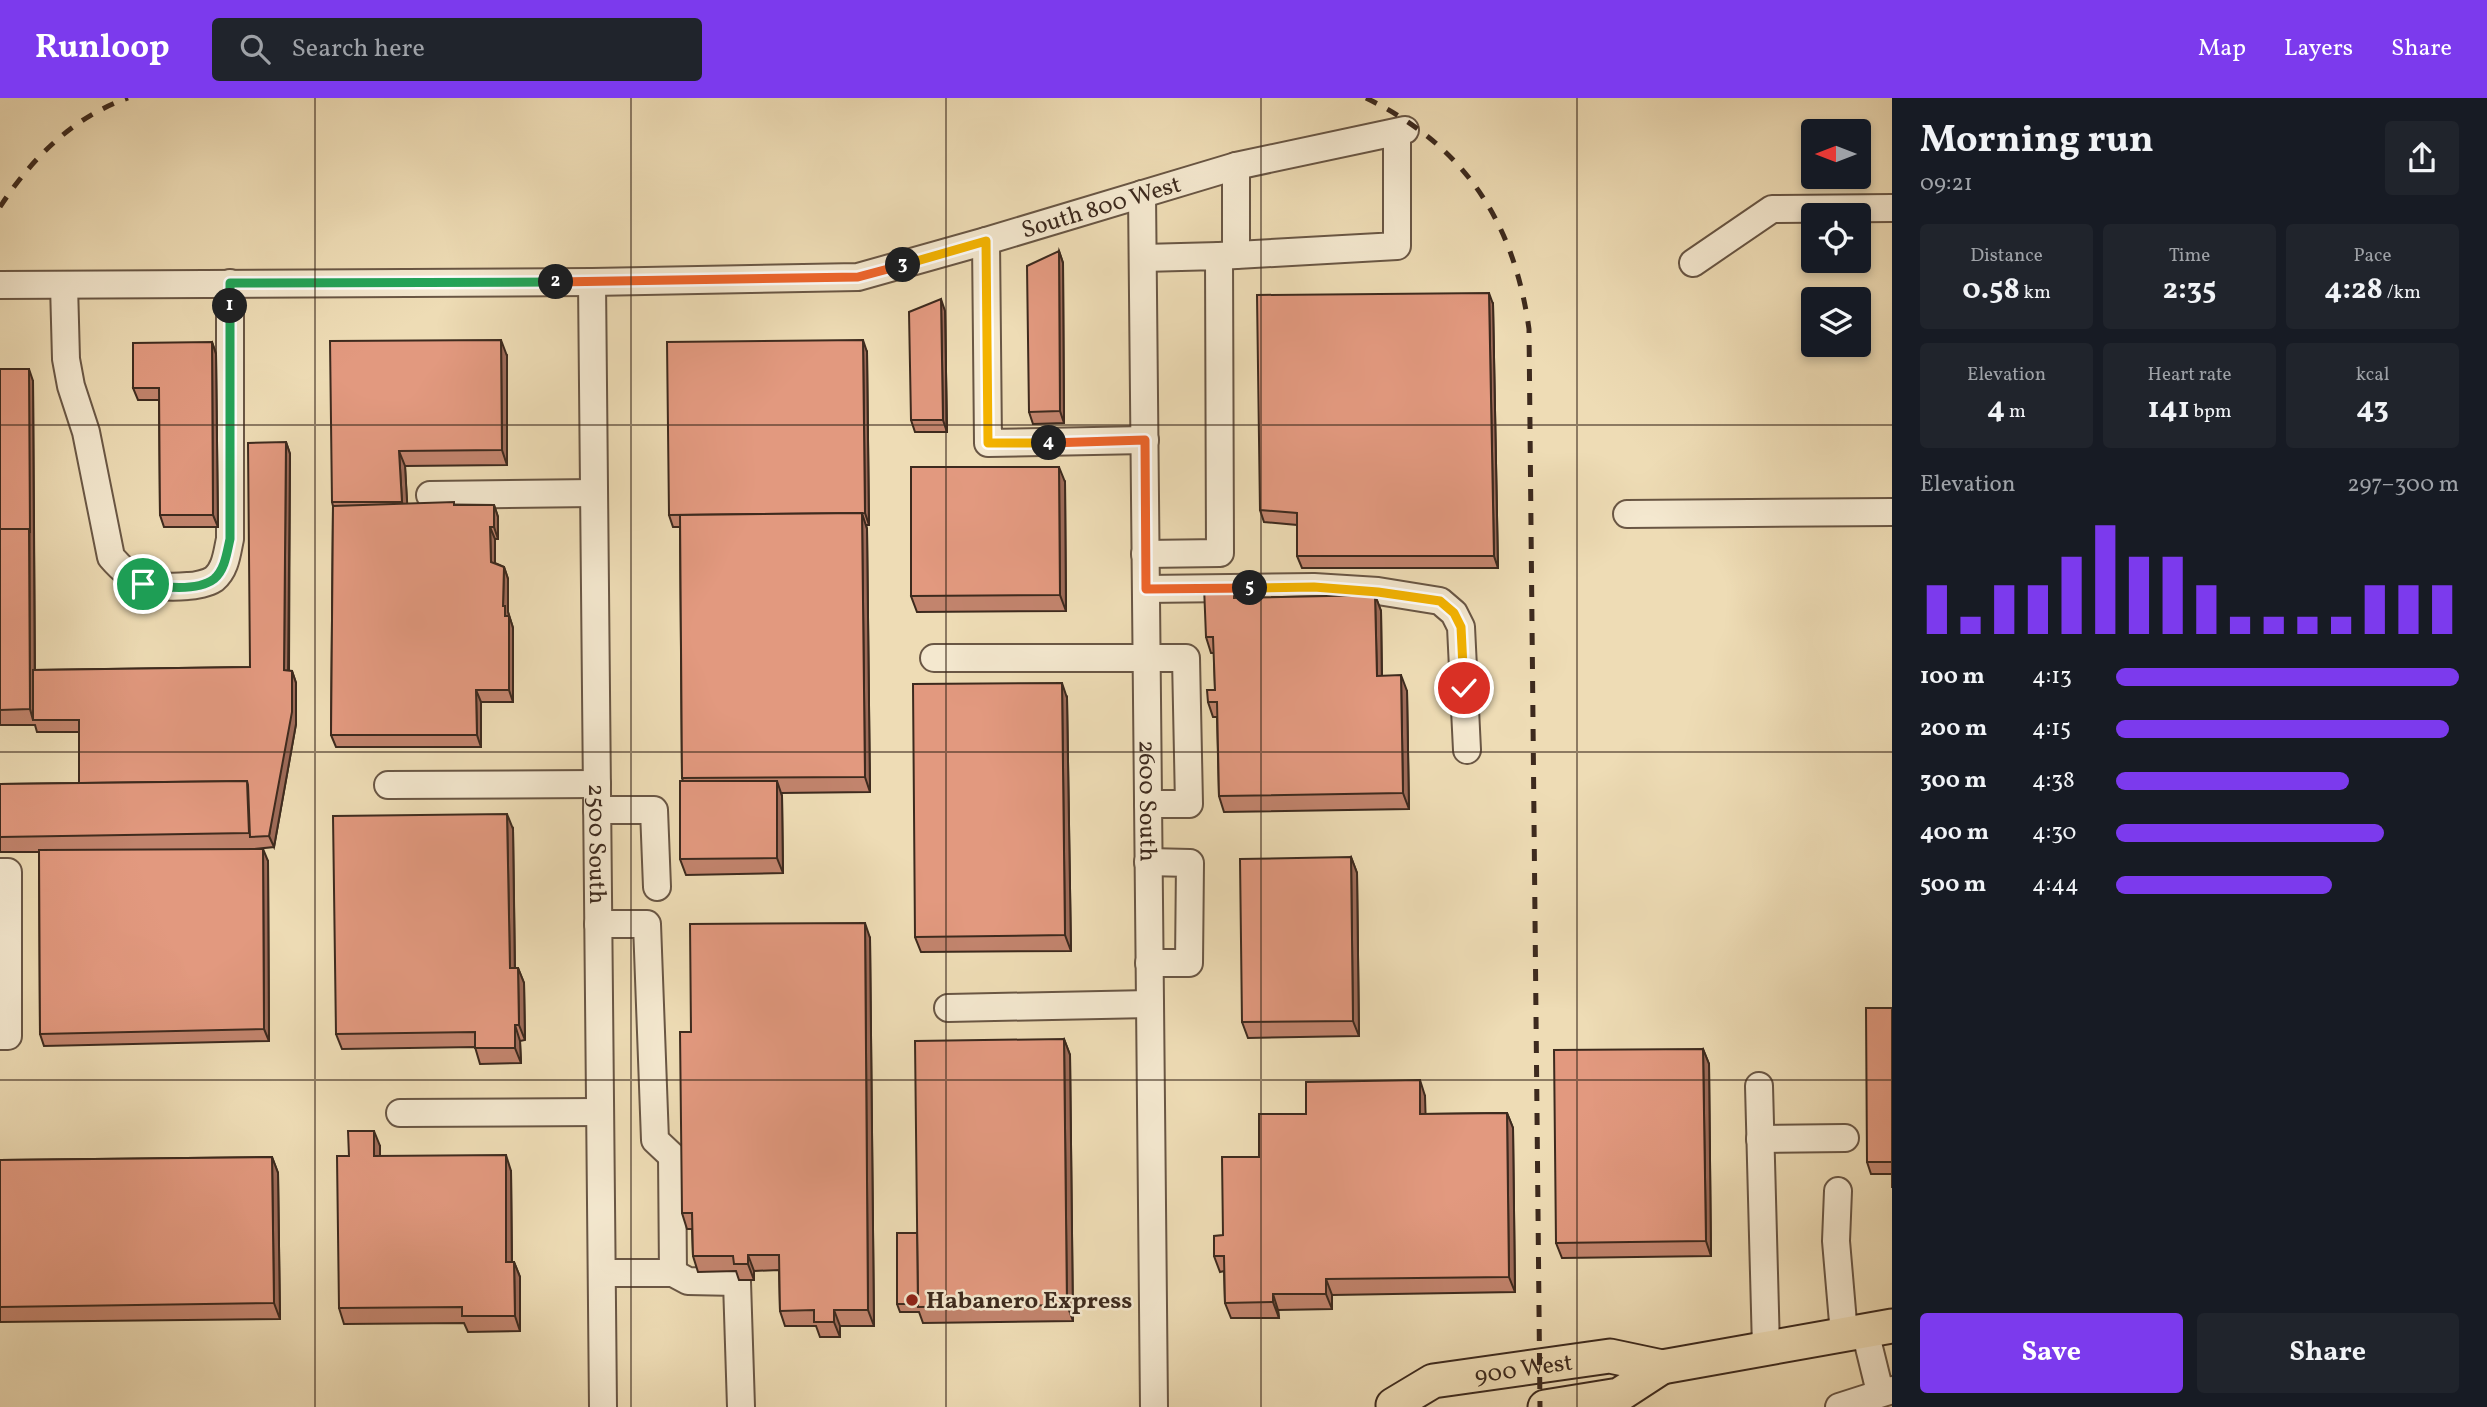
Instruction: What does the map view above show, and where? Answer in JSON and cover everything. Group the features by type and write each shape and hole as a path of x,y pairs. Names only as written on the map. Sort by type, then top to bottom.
{"main road":[{"name":"900 West","path":"1387,1406 1433,1381 1611,1356 1662,1367 1867,1330"},
{"name":"900 West","path":"1545,1407 1583,1404 1619,1395 1662,1367"}],"street":[{"name":"South 800 West","path":"0,285 592,282 858,277 1236,166 1401,131 1396,246 1228,255"},
{"path":"1145,554 1220,553 1228,255 1236,166"},
{"name":"2600 South","path":"1142,194 1154,1407"},
{"path":"1693,263 1772,209 1892,208"},
{"path":"986,241 988,443 1145,440"},
{"path":"1143,258 1228,255"},
{"name":"2500 South","path":"592,282 603,1407"},
{"path":"64,285 66,359 71,386 86,432 111,557 123,572 143,584 167,588 193,586 214,579 224,565 230,539 230,283"},
{"path":"429,495 594,493"},
{"path":"1627,514 1892,512"},
{"path":"1146,589 1314,587 1440,601 1454,613 1461,627 1467,750"},
{"path":"934,657 1186,657 1189,804 1148,804"},
{"path":"388,785 597,784"},
{"path":"597,810 654,810 657,887"},
{"path":"1149,862 1190,863 1189,963 1149,963"},
{"path":"0,872 8,872 8,1036 0,1036"},
{"path":"598,924 647,923 655,1140 672,1156 673,1273"},
{"path":"948,1008 1150,1004"},
{"path":"1759,1086 1766,1348"},
{"path":"400,1112 600,1112"},
{"path":"1760,1139 1844,1138"},
{"path":"1838,1191 1836,1241 1886,1392 1839,1407"},
{"path":"602,1273 673,1273 688,1281 737,1282 740,1407"}],"building":[{"path":"1059,251 1060,411 1029,412 1027,266"},
{"path":"1489,293 1494,556 1297,556 1297,513 1260,510 1257,295"},
{"path":"941,299 943,420 911,420 909,312"},
{"path":"501,340 502,450 399,451 402,502 332,502 330,341"},
{"path":"863,340 865,513 669,515 667,342"},
{"path":"212,342 213,515 160,515 159,388 133,388 133,343"},
{"path":"0,369 29,369 30,533 29,529 0,529"},
{"path":"286,442 284,670 292,671 292,712 269,836 250,837 247,781 79,783 79,720 33,720 33,670 250,667 248,443"},
{"path":"911,467 1059,467 1060,595 911,596"},
{"path":"454,502 454,505 494,505 494,527 490,527 491,562 504,567 503,606 505,616 509,616 509,690 476,690 477,735 331,735 333,506"},
{"path":"862,513 865,777 682,778 680,515"},
{"path":"0,529 29,529 30,709 0,710"},
{"path":"1204,586 1234,586 1234,598 1375,595 1377,676 1401,675 1403,793 1219,796 1217,702 1208,702 1207,690 1215,690 1213,637 1206,637"},
{"path":"1062,683 1065,935 915,937 913,684"},
{"path":"247,781 249,833 0,837 0,784"},
{"path":"680,781 777,781 777,858 680,859"},
{"path":"507,814 510,968 518,968 519,1025 515,1025 515,1048 475,1048 475,1032 336,1034 333,816"},
{"path":"263,849 264,1029 40,1034 39,850"},
{"path":"1351,857 1353,1021 1242,1022 1240,859"},
{"path":"865,923 868,1310 834,1310 834,1322 814,1322 814,1310 780,1311 779,1255 748,1255 748,1264 734,1264 733,1256 693,1256 692,1213 682,1213 680,1032 691,1032 690,924"},
{"path":"1866,1008 1892,1008 1892,1162 1867,1162"},
{"path":"1064,1039 1067,1305 918,1307 915,1041"},
{"path":"1703,1049 1706,1241 1556,1243 1554,1050"},
{"path":"1420,1080 1420,1114 1507,1113 1509,1277 1326,1279 1326,1294 1273,1294 1273,1302 1225,1303 1224,1256 1214,1256 1214,1236 1223,1235 1222,1157 1259,1157 1259,1114 1306,1114 1306,1082"},
{"path":"348,1131 374,1131 374,1156 506,1155 506,1262 514,1262 515,1316 462,1316 462,1307 339,1308 337,1156 349,1156"},
{"path":"272,1157 274,1303 0,1307 0,1160"},
{"path":"897,1233 917,1233 918,1304 897,1304"}],"railway":[{"path":"0,207 25,172 55,142 89,116 128,98"},
{"path":"1366,98 1401,117 1431,139 1457,164 1479,191 1497,222 1511,255 1522,290 1529,329 1540,1407"}],"place":[{"name":"Habanero Express","path":"912,1300"}],"route":[{"path":"143,584 167,588 193,586 214,579 224,565 230,539 231,499 230,283 592,282 858,277 986,241 988,443 1145,440 1146,589 1314,587 1440,601 1454,613 1461,627 1464,688"}]}
